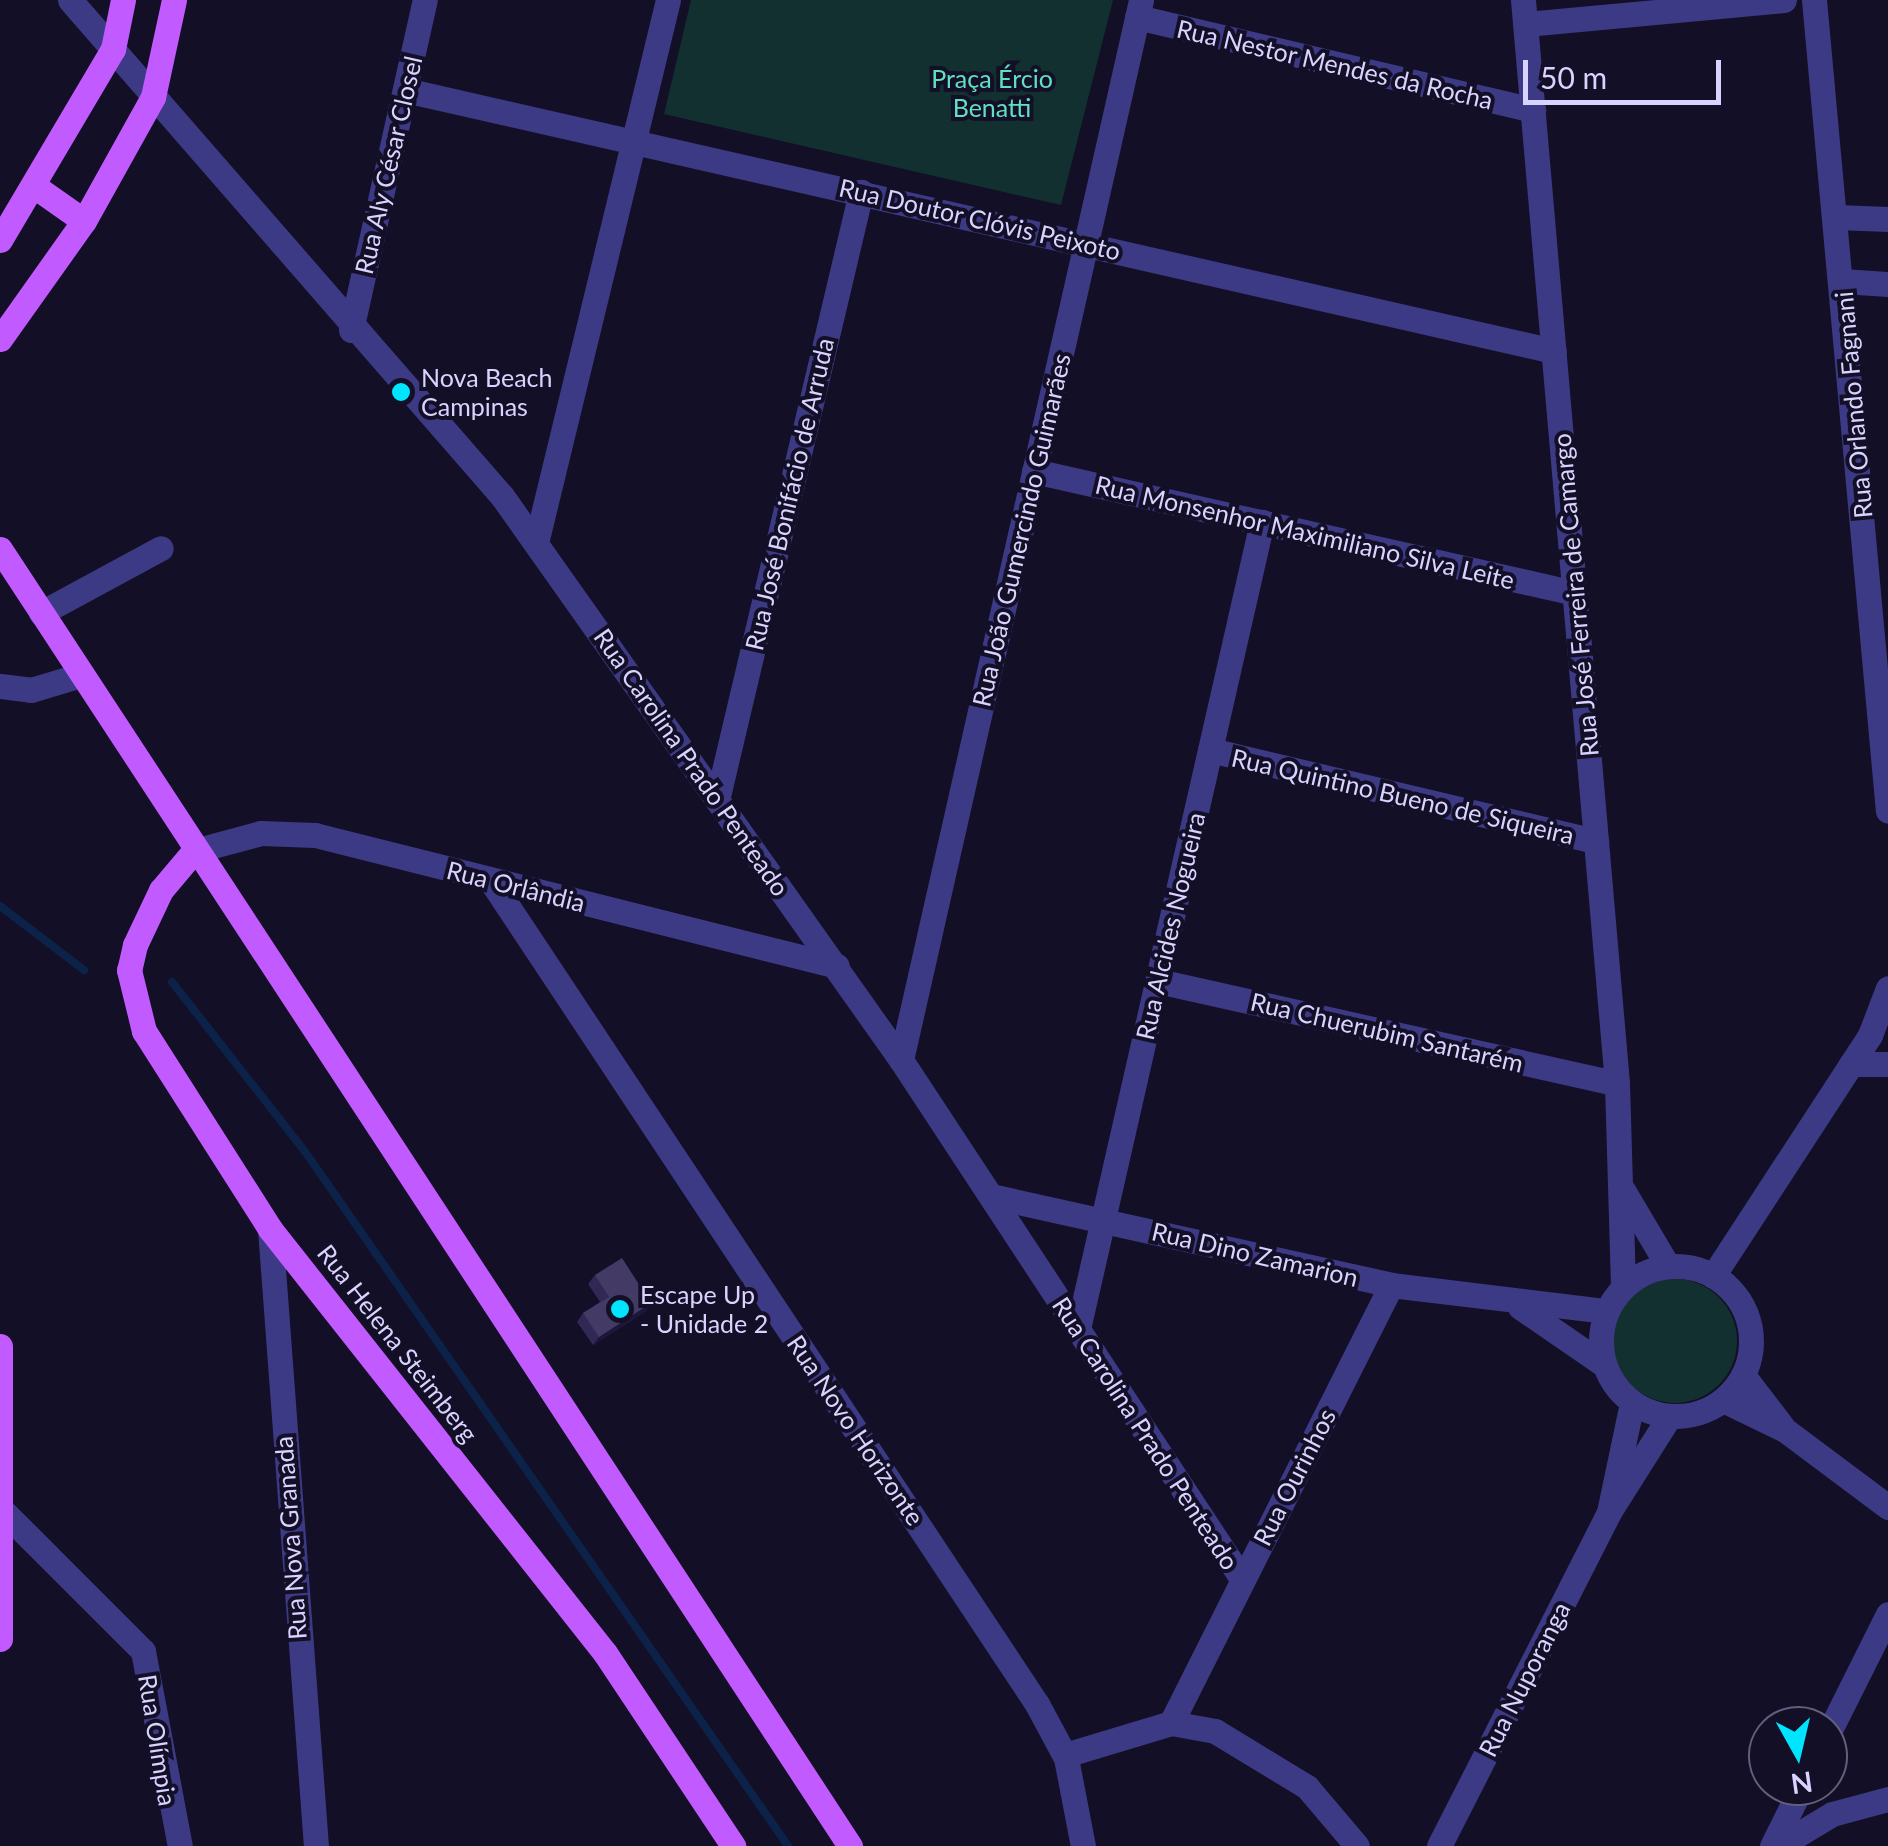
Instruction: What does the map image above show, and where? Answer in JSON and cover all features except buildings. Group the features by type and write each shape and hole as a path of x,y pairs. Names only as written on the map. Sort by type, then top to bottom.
{"main road":[{"path":"0,240 37,188 113,49 123,0"},
{"path":"0,339 84,221 153,97 174,0"},
{"path":"37,188 84,221"},
{"path":"0,549 194,851 850,1846"},
{"name":"Rua Helena Steimberg","path":"194,851 142,925 130,970 144,1031 270,1229 605,1653 732,1846"},
{"path":"0,1346 4,1510 0,1638"}],"street":[{"name":"Rua Carolina Prado Penteado","path":"70,0 536,544 837,966 1242,1579"},
{"name":"Rua Aly César Closel","path":"351,330 425,0"},
{"path":"536,544 637,142 668,0"},
{"path":"1524,12 1784,0"},
{"name":"Rua Orlando Fagnani","path":"1814,0 1837,217 1888,811"},
{"name":"Rua Nestor Mendes da Rocha","path":"1139,9 1533,110"},
{"name":"Rua João Gumercindo Guimarães","path":"901,1060 1139,9"},
{"name":"Rua José Ferreira de Camargo","path":"1524,12 1617,1084 1623,1288"},
{"name":"Rua Doutor Clóvis Peixoto","path":"405,90 1554,351"},
{"name":"Rua José Bonifácio de Arruda","path":"718,796 861,192"},
{"path":"1837,217 1888,220"},
{"path":"1842,281 1888,284"},
{"name":"Rua Monsenhor Maximiliano Silva Leite","path":"1034,471 1575,592"},
{"name":"Rua Alcides Nogueira","path":"1078,1330 1262,522"},
{"path":"41,613 161,548"},
{"path":"0,686 31,690 81,675"},
{"name":"Rua Quintino Bueno de Siqueira","path":"1210,750 1596,841"},
{"name":"Rua Orlândia","path":"194,851 261,833 314,835 837,966"},
{"name":"Rua Novo Horizonte","path":"492,881 1065,1754 1083,1846"},
{"name":"Rua Chuerubim Santarém","path":"1158,981 1617,1084"},
{"path":"1712,1276 1851,1064 1888,988"},
{"path":"1851,1064 1888,1064"},
{"name":"Rua José Ferreira de Camargo","path":"1623,1190 1668,1266"},
{"name":"Rua Dino Zamarion","path":"991,1196 1391,1285 1520,1307 1606,1312"},
{"name":"Rua Nova Granada","path":"270,1229 316,1846"},
{"path":"1668,1266 1712,1276 1747,1320 1743,1375 1723,1400 1669,1417 1632,1403 1603,1364 1606,1312 1623,1288 1668,1266"},
{"name":"Rua Ourinhos","path":"1171,1723 1391,1285"},
{"name":"Rua Dino Zamarion","path":"1520,1307 1603,1364"},
{"path":"1743,1375 1785,1430"},
{"path":"1723,1400 1785,1430 1888,1507"},
{"name":"Rua Nuporanga","path":"1609,1512 1632,1403"},
{"name":"Rua Nuporanga","path":"1434,1842 1609,1512 1669,1417"},
{"name":"Rua Olímpia","path":"4,1510 143,1650 180,1846"},
{"path":"1842,1706 1888,1614"},
{"path":"1065,1754 1171,1723 1260,1755 1356,1843 1382,1846"},
{"path":"1775,1846 1832,1814 1888,1799"},
{"path":"1775,1846 1793,1806"}],"green space":[{"name":"Praça Ércio Benatti","path":"691,0 1113,0 1061,205 664,114"},
{"path":"1675,1279 1699,1284 1719,1297 1732,1317 1737,1341 1732,1365 1719,1385 1699,1398 1675,1403 1651,1398 1631,1385 1618,1365 1613,1341 1618,1317 1631,1297 1651,1284"}],"waterway":[{"path":"0,906 84,970"},
{"path":"172,982 306,1153 788,1846"}],"place":[{"name":"Nova Beach Campinas","path":"401,392"},
{"name":"Escape Up - Unidade 2","path":"620,1309"}]}
